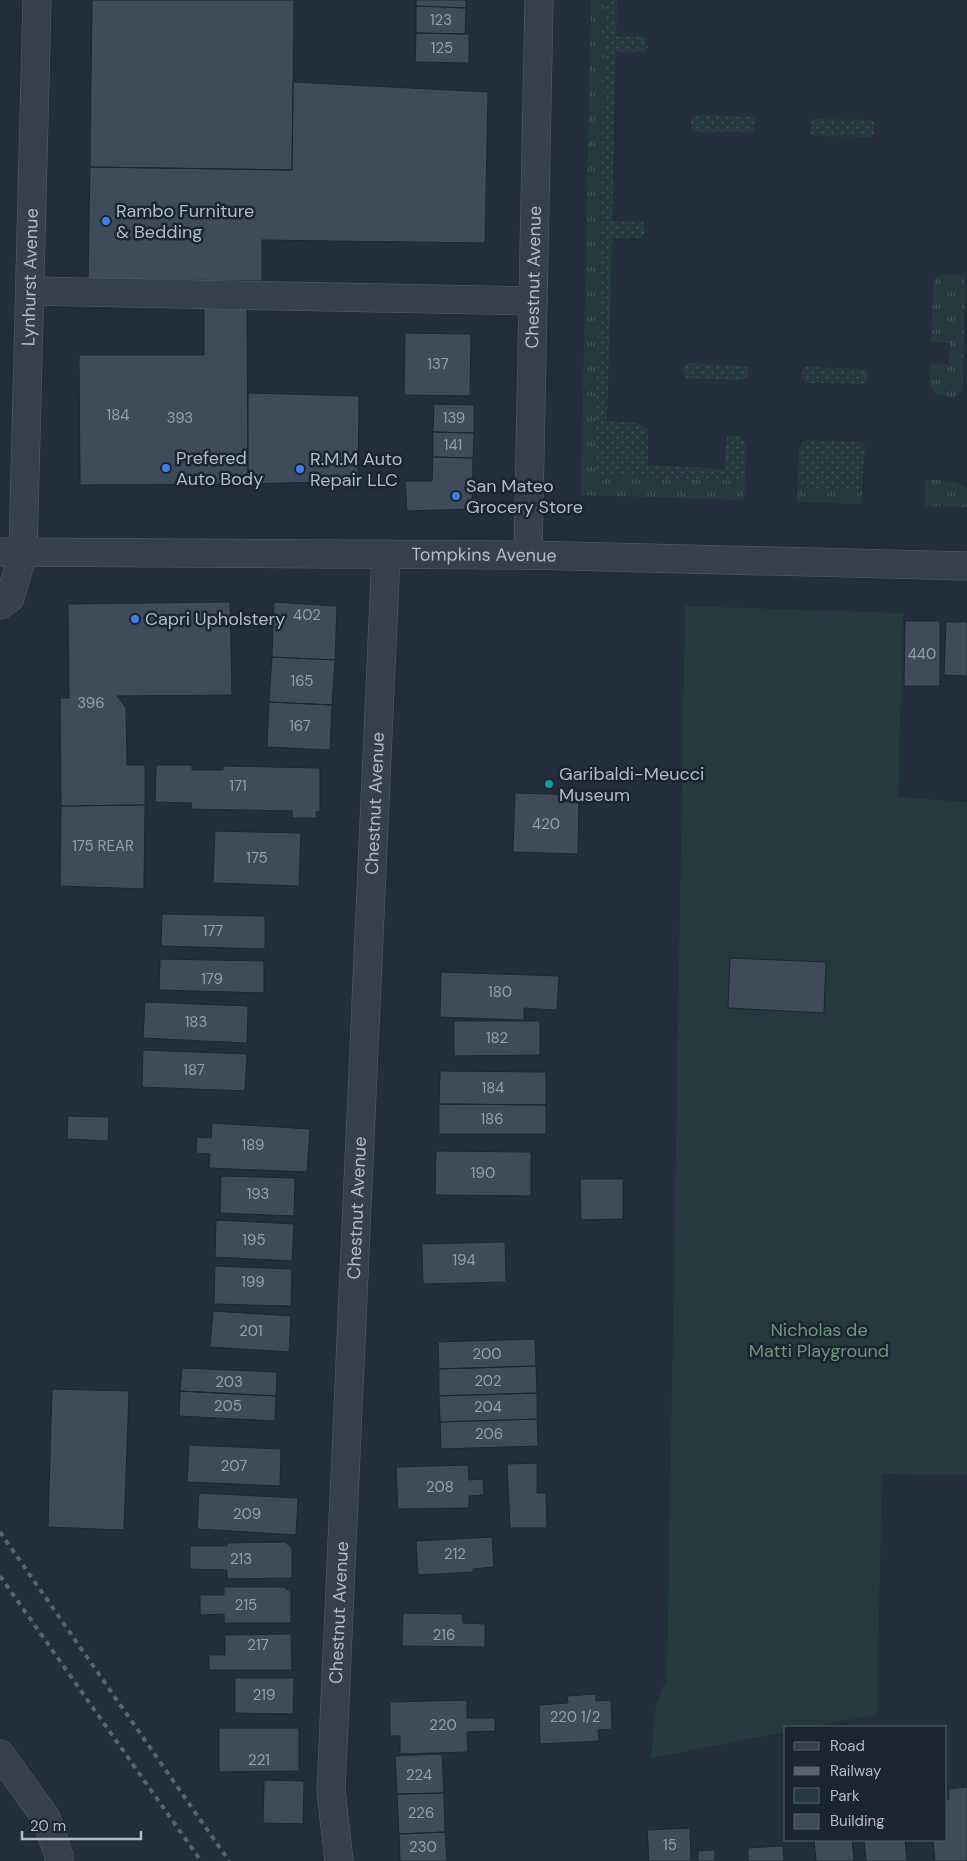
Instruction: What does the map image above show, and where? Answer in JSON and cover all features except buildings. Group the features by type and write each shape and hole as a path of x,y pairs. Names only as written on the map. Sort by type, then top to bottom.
{"street":[{"name":"Lynhurst Avenue","path":"0,605 10,598 30,291 37,0"},
{"name":"Chestnut Avenue","path":"528,556 539,0"},
{"path":"30,291 533,301"},
{"name":"Tompkins Avenue","path":"12,552 528,556 967,566"},
{"name":"Chestnut Avenue","path":"339,1861 331,1791 386,554"},
{"path":"0,1754 46,1818 59,1861"}],"green space":[{"path":"591,0 605,0 595,476 745,481 744,500 581,495"},
{"path":"605,0 617,0 616,36 646,37 648,47 644,52 616,52 612,221 643,222 645,233 641,238 612,238 607,421 638,423 648,429 648,465 724,469 727,437 738,436 744,441 746,446 745,481 595,476"},
{"path":"695,115 753,117 755,120 754,132 695,132 691,129 691,119"},
{"path":"812,119 872,120 875,124 874,134 870,137 814,136 810,133"},
{"path":"943,275 965,275 963,384 960,394 953,398 934,393 929,383 930,363 948,364 950,343 931,342 933,285 936,277"},
{"path":"687,363 746,366 748,368 748,377 743,380 685,378 683,367"},
{"path":"803,368 865,369 867,381 862,384 806,383 802,379"},
{"path":"805,440 861,442 865,446 862,490 798,487 799,448"},
{"path":"925,480 947,481 963,485 967,488 967,507 925,506"},
{"path":"798,487 862,490 861,504 797,502"},
{"name":"Nicholas de Matti Playground","path":"685,606 903,613 898,797 967,802 967,1475 882,1474 877,1715 817,1726 784,1726 784,1732 651,1758 656,1704 667,1678"}],"railway":[{"path":"0,1532 229,1861"},
{"path":"0,1576 201,1861"}],"place":[{"name":"Rambo Furniture & Bedding","path":"106,221"},
{"name":"Prefered Auto Body","path":"166,468"},
{"name":"R.M.M Auto Repair LLC","path":"300,469"},
{"name":"San Mateo Grocery Store","path":"456,496"},
{"name":"Capri Upholstery","path":"135,619"},
{"name":"Garibaldi-Meucci Museum","path":"549,784"}]}
